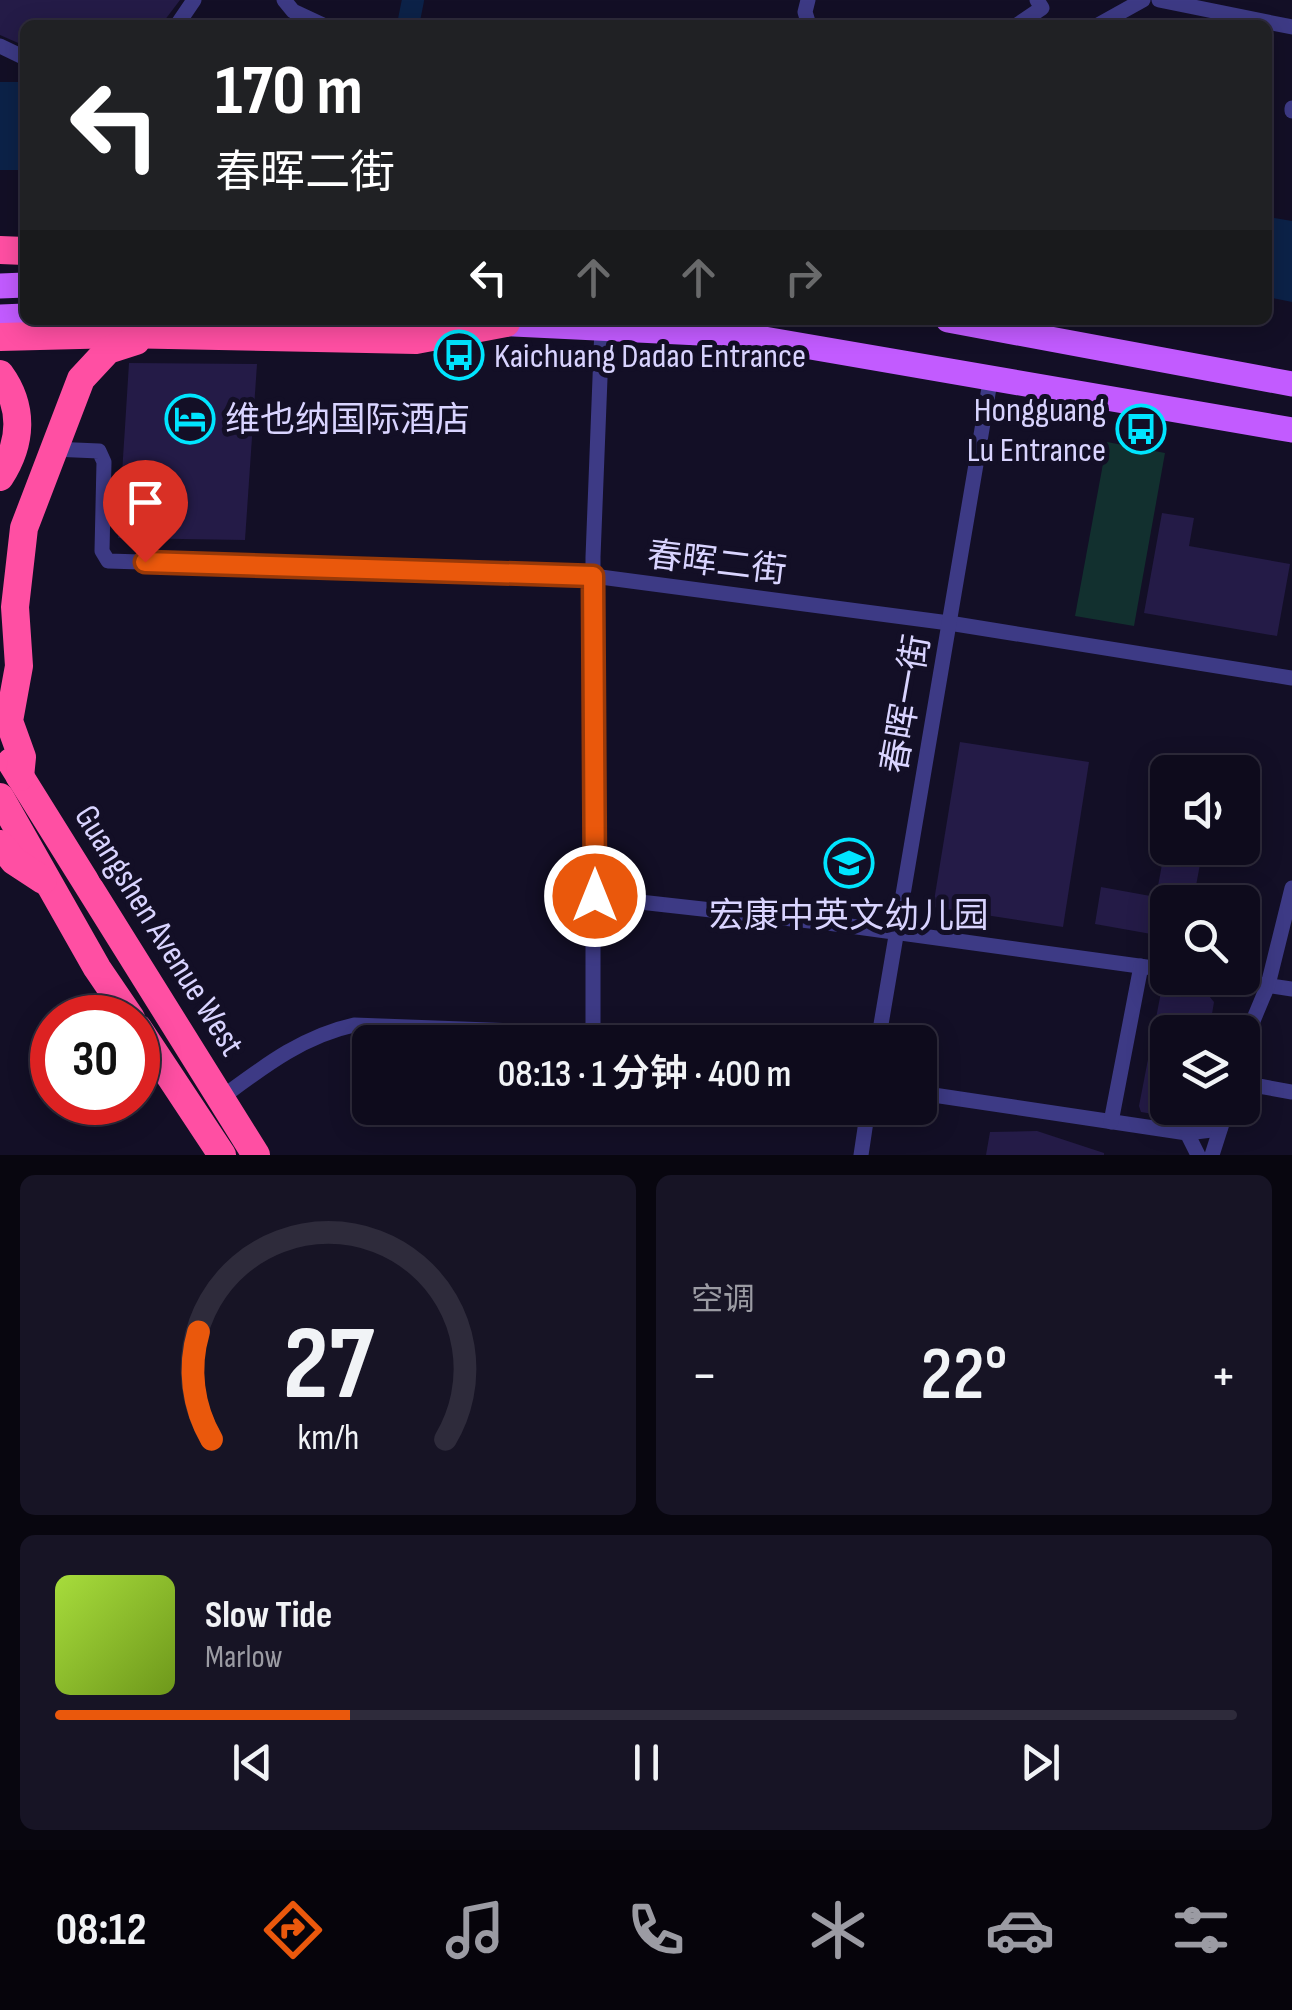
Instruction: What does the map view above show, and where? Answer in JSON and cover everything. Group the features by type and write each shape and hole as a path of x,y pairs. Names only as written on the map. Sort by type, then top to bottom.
{"highway":[{"path":"0,337 119,334 416,340 495,325"},
{"path":"10,787 22,757 9,721 20,666 16,607 24,528 80,380 96,361 126,343 153,336"},
{"path":"0,374 15,403 16,442 0,477"},
{"name":"Guangshen Avenue West","path":"0,745 10,787 48,884 115,995"},
{"name":"Guangshen Avenue West","path":"10,787 222,1098 256,1155"},
{"path":"0,828 48,884"},
{"path":"0,844 14,861 48,884"},
{"name":"Guangshen Avenue West","path":"160,1061 222,1155"}],"main road":[{"path":"544,325 741,335 1292,430"},
{"path":"975,325 1292,384"}],"street":[{"path":"284,0 293,12 311,20"},
{"path":"1024,20 1042,8 1037,0"},
{"path":"1107,20 1142,0"},
{"path":"1160,0 1258,20"},
{"path":"222,1098 291,1048 330,1030 354,1026 593,1034 593,576 602,328"},
{"name":"春晖一街","path":"881,1025 991,376"},
{"name":"春晖二街","path":"52,449 98,452 104,462 102,551 108,561 593,576 949,623 1292,678"},
{"path":"1255,1015 1268,985 1292,888"},
{"path":"595,896 1150,967"},
{"path":"1111,1122 1141,966"},
{"path":"1260,984 1292,989"},
{"path":"1260,1086 1292,1092"},
{"path":"937,1096 1187,1134 1220,1129"},
{"path":"861,1155 865,1125"},
{"path":"1212,1155 1222,1125"},
{"path":"1187,1134 1198,1155"}],"green space":[{"path":"1107,442 1165,453 1134,626 1075,616"}],"water":[{"path":"0,82 20,82 20,170 0,170"},
{"path":"1272,218 1292,221 1292,302 1272,298"}],"building":[{"path":"0,0 180,0 165,20 20,20 20,44 0,35"},
{"name":"维也纳国际酒店","path":"129,363 257,364 245,540 118,538"},
{"path":"1162,513 1194,518 1189,546 1290,564 1277,636 1144,613"},
{"path":"960,742 1089,762 1063,927 933,907"},
{"path":"1162,865 1200,865 1196,885 1158,885"},
{"path":"1101,887 1150,896 1150,934 1095,924"},
{"path":"1160,995 1204,995 1214,1002 1212,1015 1157,1015"},
{"path":"1150,1049 1150,1113 1141,1112"},
{"path":"1037,1131 1104,1155 986,1155 990,1132"}],"waterway":[{"path":"409,20 413,0"}],"place":[{"name":"Kaichuang Dadao Entrance","path":"459,355"},
{"name":"维也纳国际酒店","path":"190,419"},
{"name":"Hongguang Lu Entrance","path":"1141,429"},
{"name":"宏康中英文幼儿园","path":"849,863"}],"route":[{"path":"145,562 593,576 595,896"}]}
